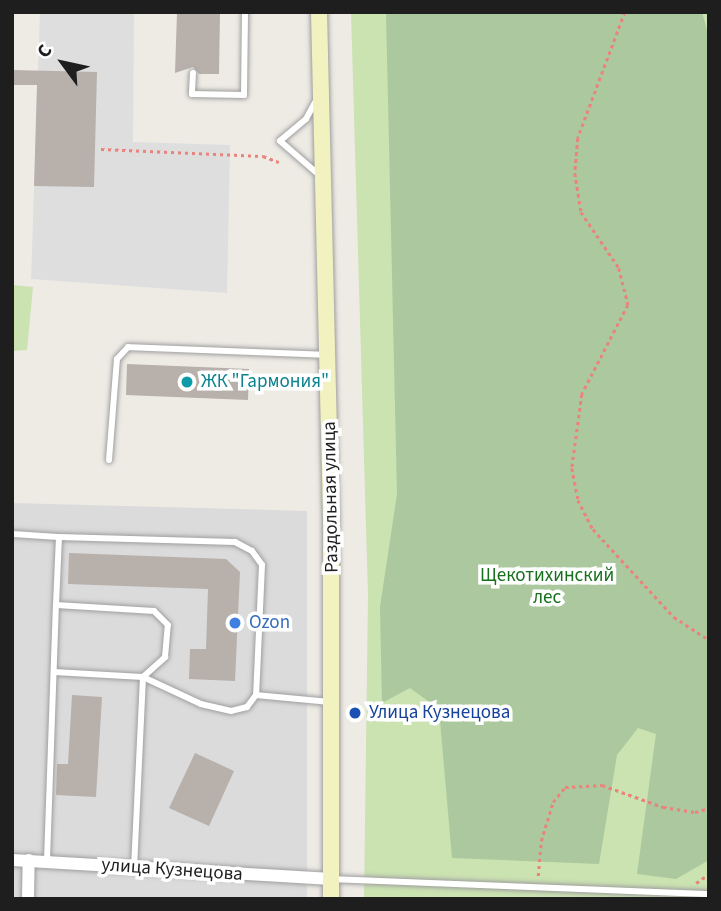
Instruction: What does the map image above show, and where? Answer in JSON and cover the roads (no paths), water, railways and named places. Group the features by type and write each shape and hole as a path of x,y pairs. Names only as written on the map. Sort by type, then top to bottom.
{"main road":[{"name":"Раздольная улица","path":"319,12 329,355 331,899"}],"street":[{"name":"улица Кузнецова","path":"12,860 331,879"},
{"path":"28,899 29,860"}],"lane":[{"path":"193,73 192,94 244,95 246,12"},
{"path":"323,88 306,119 280,141 305,158 326,190"},
{"path":"109,460 117,359 128,347 329,355"},
{"path":"12,534 235,542 252,551 262,565 256,695 247,707 231,710 165,691 143,677 54,672"},
{"path":"47,860 59,537"},
{"path":"56,605 163,615 168,625 165,657 143,677 134,867"},
{"path":"256,695 332,702"},
{"path":"331,879 538,885 709,894"}],"place":[{"name":"ЖК \"Гармония\"","path":"187,382"},
{"name":"Ozon","path":"235,623"},
{"name":"Улица Кузнецова","path":"355,713"}],"park label":[{"name":"Щекотихинский лес","path":"547,587"}]}
